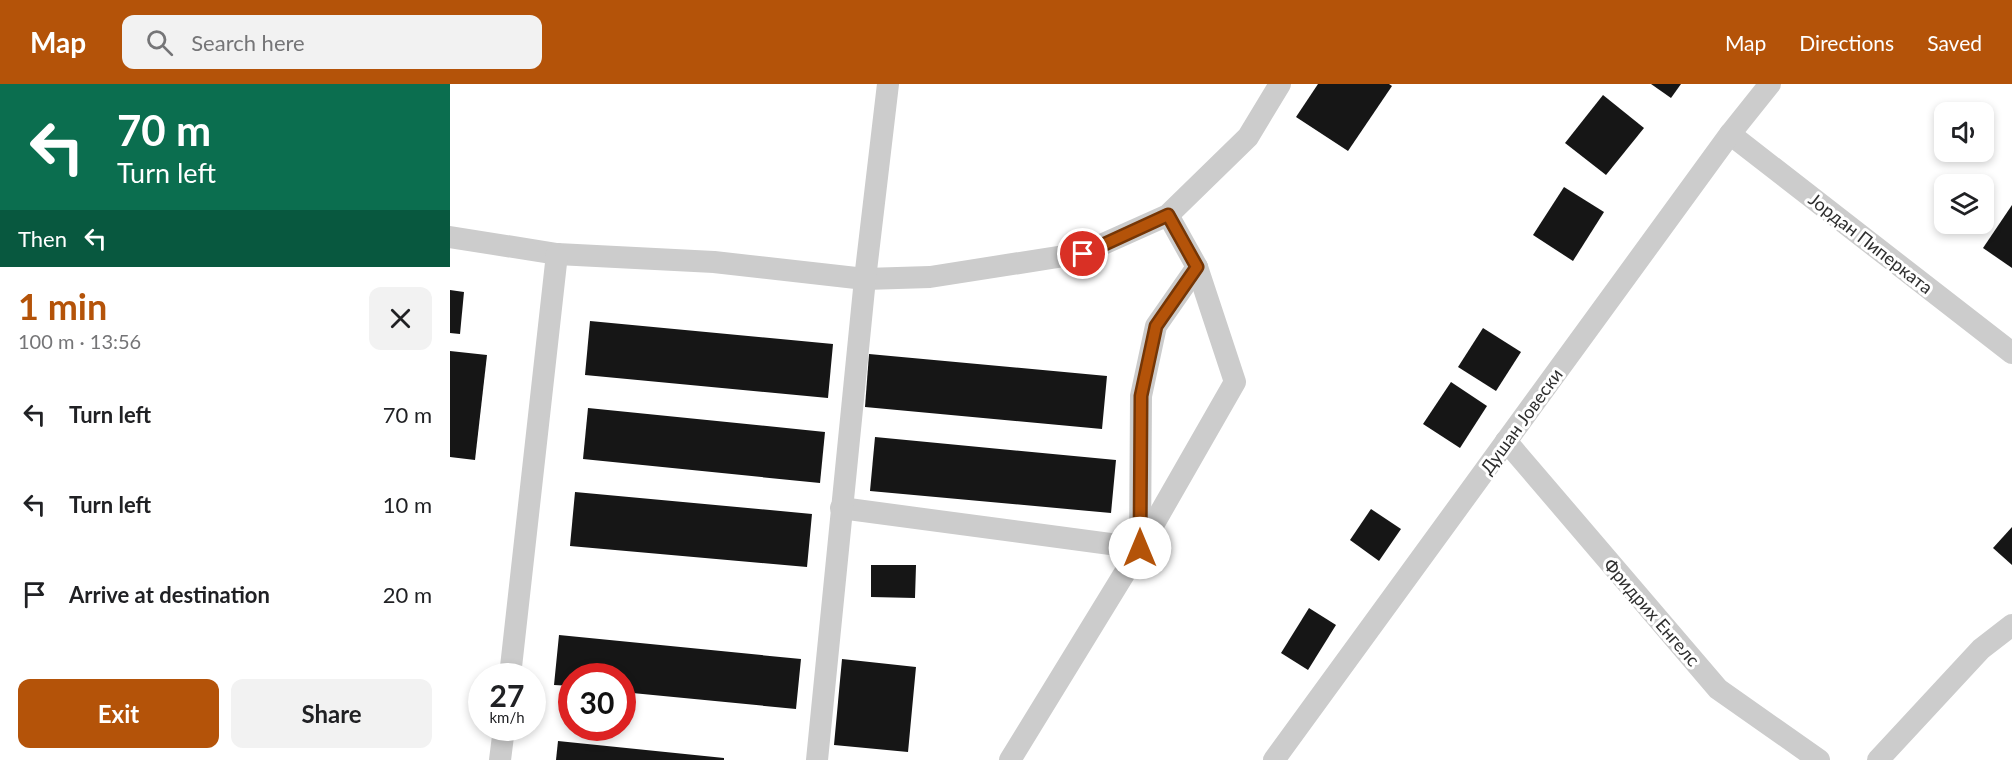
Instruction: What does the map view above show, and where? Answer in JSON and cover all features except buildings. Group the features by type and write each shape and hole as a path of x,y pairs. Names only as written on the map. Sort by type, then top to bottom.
{"street":[{"path":"817,760 865,279 888,84"},
{"path":"450,237 557,254 714,262 865,279 930,277 1083,254 1168,215 1248,137 1280,84"},
{"name":"Душан Јовески","path":"1274,760 1730,134 1770,84"},
{"name":"Јордан Пиперката","path":"1730,134 2012,353"},
{"path":"1010,760 1140,548 1235,382 1197,267 1168,215"},
{"path":"511,663 557,254"},
{"path":"1140,548 1141,396 1156,326 1197,267"},
{"name":"Фридрих Енгелс","path":"1506,441 1718,689 1819,760"},
{"path":"841,508 1140,548"},
{"path":"1878,760 1981,650 2012,625"},
{"path":"500,760 502,741"}],"route":[{"path":"1083,254 1168,215 1197,267 1156,326 1141,396 1140,548"}]}
